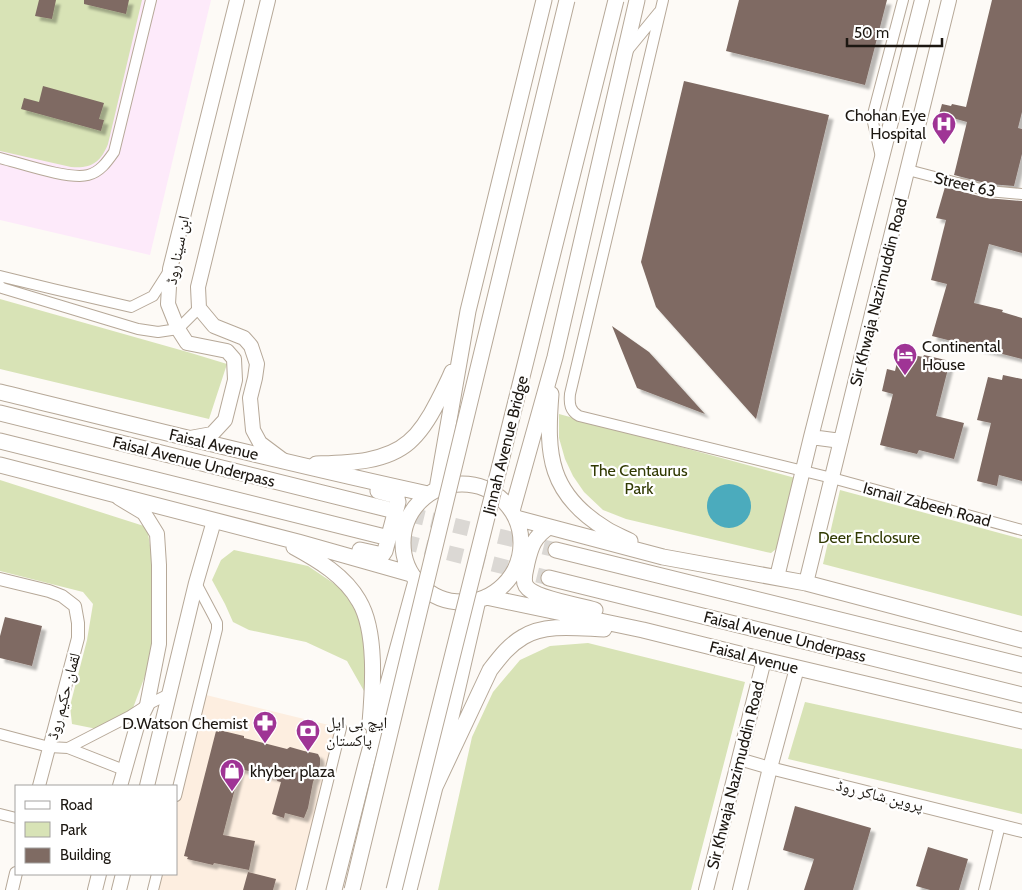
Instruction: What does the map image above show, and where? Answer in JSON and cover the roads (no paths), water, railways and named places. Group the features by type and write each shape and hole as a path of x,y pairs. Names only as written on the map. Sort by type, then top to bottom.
{"main road":[{"name":"ابن سینا روڈ","path":"187,438 212,434 225,420 235,380 234,359 227,350 187,343 178,329 168,304 170,269 237,0"},
{"name":"ابن سینا روڈ","path":"199,308 198,288 268,0"},
{"path":"300,465 372,459 390,453 409,442 422,428 434,408 451,375 544,0"},
{"path":"352,890 567,0"},
{"name":"Jinnah Avenue Bridge","path":"394,890 616,0"},
{"path":"514,515 554,357 637,0"},
{"name":"Sir Khwaja Nazimuddin Road","path":"777,577 922,0"},
{"name":"Sir Khwaja Nazimuddin Road","path":"806,583 950,0"},
{"path":"199,308 214,326 244,338 251,346 257,364 250,398 253,430 260,443 284,461"},
{"path":"432,491 468,310"},
{"path":"554,357 549,440 553,468 558,482 570,499 588,518 607,530 663,557"},
{"name":"Faisal Avenue","path":"0,392 331,473 432,491"},
{"path":"231,397 239,399 250,398"},
{"name":"Faisal Avenue Underpass","path":"0,413 387,508"},
{"path":"811,437 841,441"},
{"name":"Faisal Avenue Underpass","path":"0,442 381,536"},
{"path":"0,465 298,542 414,578"},
{"path":"298,542 318,541 378,554 383,554 385,551 398,502 397,498 393,495 343,481 331,473"},
{"path":"453,484 470,484 487,488 501,498 514,515 521,536 520,555 513,572 501,587 482,598 461,602 444,600 429,593 414,578 404,558 402,540 406,522 415,506 432,491 453,484"},
{"path":"110,493 144,513 157,534 159,565 159,644 147,705 137,726 120,785"},
{"path":"514,515 549,528 663,557 806,583 1022,640"},
{"path":"146,785 196,583 214,521"},
{"path":"549,528 542,532 535,540 530,550 524,580 530,591 541,596 593,610 643,630"},
{"path":"277,537 316,560 344,581 358,599 366,615 371,641 372,692 366,764"},
{"name":"Faisal Avenue Underpass","path":"556,550 1022,665"},
{"path":"334,890 414,578"},
{"name":"Faisal Avenue Underpass","path":"549,578 1022,695"},
{"path":"409,890 482,598"},
{"name":"Faisal Avenue","path":"482,598 643,630 1022,721"},
{"path":"435,787 490,670 501,655 524,636 536,631 563,627 643,630"},
{"name":"Sir Khwaja Nazimuddin Road","path":"706,890 764,660"},
{"name":"Sir Khwaja Nazimuddin Road","path":"740,890 797,668"},
{"path":"95,890 99,875"},
{"path":"119,890 123,875"}],"street":[{"path":"0,158 65,175 76,176 89,175 108,162 114,152 151,0"},
{"path":"882,158 872,118 903,0"},
{"path":"624,55 662,4"},
{"name":"Ismail Zabeeh Road","path":"662,4 570,394 569,403 571,408 580,416 832,478 1022,530"},
{"name":"Street 63","path":"908,170 988,191 1022,194"},
{"path":"0,276 131,307 153,296 170,269"},
{"path":"0,286 138,329 158,332 178,329 199,308"},
{"name":"لقمان حکیم روڈ","path":"0,579 49,591 62,596 75,606 78,638 39,785"},
{"path":"178,788 217,629 217,622 196,583"},
{"path":"68,748 169,694"},
{"path":"301,890 341,728"},
{"path":"0,734 49,747 68,748 124,770"},
{"name":"پروین شاکر روڈ","path":"739,759 1022,831"},
{"path":"0,814 15,818"},
{"path":"984,890 1000,826"},
{"path":"12,890 15,875"},
{"path":"153,890 157,875"}],"water":[{"path":"733,484 745,490 750,497 750,515 745,522 738,527 725,528 717,525 710,518 707,502 710,494 717,487"}],"tunnel":[{"path":"387,509 556,550"},
{"path":"381,536 549,578"}],"place":[{"name":"Chohan Eye Hospital","path":"944,145"},
{"name":"Continental House","path":"905,376"},
{"name":"D.Watson Chemist","path":"265,744"},
{"name":"ایچ بی ایل پاکستان","path":"308,752"},
{"name":"khyber plaza","path":"232,792"}],"park label":[{"name":"The Centaurus Park","path":"639,479"},
{"name":"Deer Enclosure","path":"869,537"}]}
